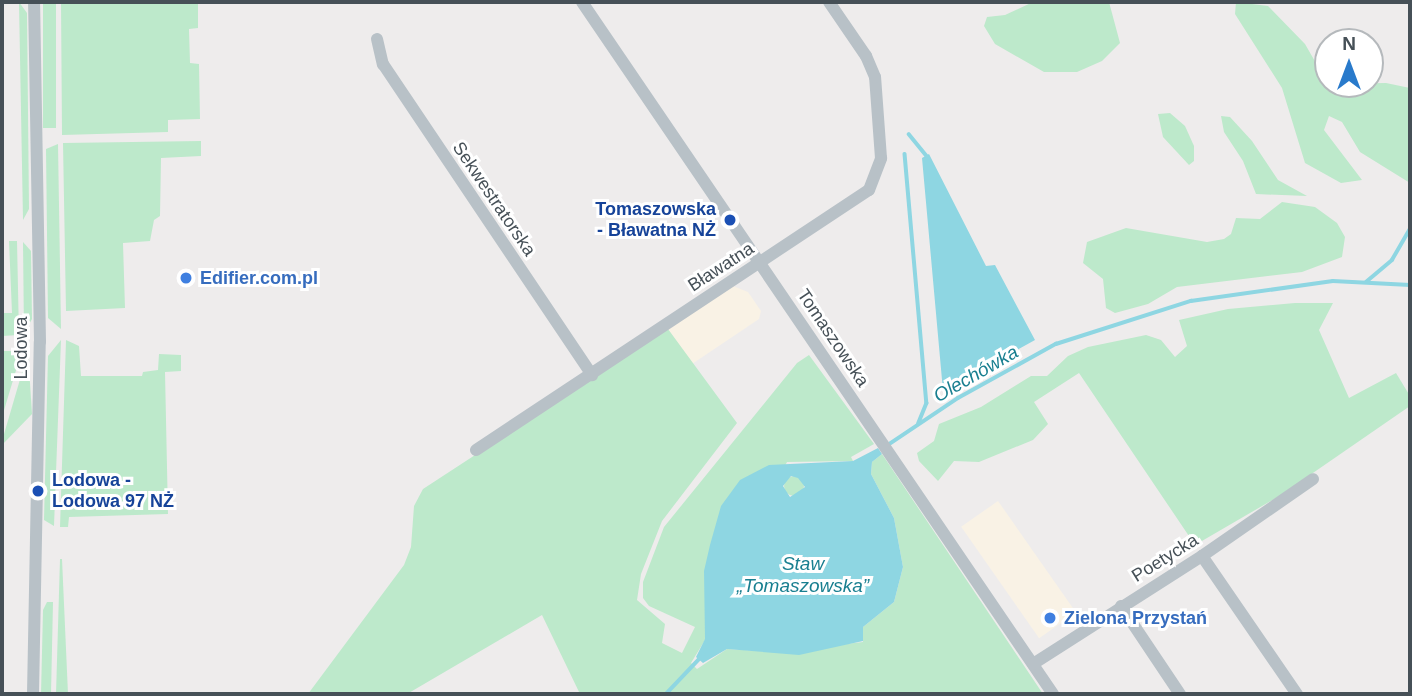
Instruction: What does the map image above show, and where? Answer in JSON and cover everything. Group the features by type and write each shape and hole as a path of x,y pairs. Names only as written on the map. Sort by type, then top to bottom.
{"street":[{"name":"Lodowa","path":"33,694 40,342 34,2"},
{"name":"Tomaszowska","path":"582,2 1053,694"},
{"name":"Bławatna","path":"476,450 859,199 875,178 881,158 875,78 866,56 829,2"},
{"name":"Sekwestratorska","path":"377,39 383,64 592,374"},
{"name":"Poetycka","path":"1033,664 1202,556 1313,479"},
{"path":"1202,556 1297,694"},
{"path":"1121,606 1180,694"}],"shaded area":[{"path":"733,286 748,292 761,311 759,319 692,364 668,329"},
{"path":"998,501 1076,612 1039,638 961,527"}],"green space":[{"path":"19,2 27,13 29,209 23,220"},
{"path":"43,2 56,2 56,128 43,128"},
{"path":"61,2 198,2 198,28 189,29 190,63 199,64 200,119 168,120 168,132 62,135"},
{"path":"1033,2 1109,2 1120,43 1102,61 1077,72 1044,72 995,44 984,26 987,17 1005,15"},
{"path":"1236,2 1268,6 1305,44 1314,60 1314,98 1384,98 1384,83 1410,88 1410,183 1360,152 1342,122 1329,116 1324,130 1362,180 1341,183 1305,163 1282,88 1235,14"},
{"path":"1170,113 1185,126 1194,146 1194,161 1189,165 1163,137 1158,114"},
{"path":"1221,116 1230,117 1252,141 1278,180 1307,196 1256,194 1243,161 1224,132"},
{"path":"201,141 201,156 161,158 160,216 154,220 150,241 123,243 125,308 66,311 63,143"},
{"path":"58,144 61,329 48,318 46,149"},
{"path":"1282,202 1315,207 1337,223 1345,237 1342,257 1302,272 1177,287 1148,304 1115,313 1106,308 1103,279 1083,263 1087,242 1126,228 1207,242 1224,239 1231,234 1236,218 1260,219"},
{"path":"9,241 17,241 19,335 2,336 2,313 12,313"},
{"path":"23,242 31,251 32,319 24,333"},
{"path":"1295,303 1333,303 1319,330 1349,398 1396,373 1410,396 1410,406 1281,495 1195,545 1079,373 1034,402 1048,424 1033,440 979,462 954,461 938,481 919,461 917,453 934,441 939,424 981,407 1031,376 1047,376 1068,356 1088,347 1146,335 1161,340 1175,357 1187,346 1179,320 1228,309"},
{"path":"668,329 737,423 662,521 641,574 637,600 665,624 662,643 682,653 695,627 649,606 643,598 643,582 664,527 797,363 809,355 874,444 851,457 853,461 787,462 705,624 705,640 691,663 697,669 727,649 777,652 863,642 863,627 894,602 903,567 894,518 871,474 872,462 882,454 1043,694 580,694 542,615 407,694 308,694 404,565 411,547 414,506 423,489"},
{"path":"61,340 54,526 44,520 48,356"},
{"path":"66,340 79,346 81,376 142,376 143,372 158,370 159,354 181,355 181,371 165,372 168,514 69,517 68,527 60,527"},
{"path":"2,351 17,351 20,357 2,417"},
{"path":"28,352 32,414 2,445 2,441"},
{"path":"794,476 801,479 804,486 801,493 794,496 787,493 784,486 787,479"},
{"path":"62,559 68,694 56,694"},
{"path":"47,602 53,602 51,694 41,694 43,610"}],"water":[{"path":"929,154 986,266 995,265 1035,340 943,391 922,158"},
{"name":"Staw „Tomaszowska”","path":"878,448 882,454 872,462 871,474 894,518 903,567 894,602 863,627 863,641 799,655 727,649 703,663 696,657 705,639 704,571 721,506 740,480 769,465 853,461","holes":["791,476 798,478 805,487 790,497 783,486"]}],"waterway":[{"path":"909,134 927,156"},
{"path":"905,154 927,403 919,423"},
{"path":"1366,282 1392,260 1410,229"},
{"name":"Olechówka","path":"888,445 958,398 1056,344 1191,301 1333,281 1410,285"},
{"name":"Olechówka","path":"666,694 703,655"}],"place":[{"name":"Tomaszowska - Bławatna NŻ","path":"730,220"},
{"name":"Edifier.com.pl","path":"186,278"},
{"name":"Lodowa - Lodowa 97 NŻ","path":"38,491"},
{"name":"Zielona Przystań","path":"1050,618"}]}
